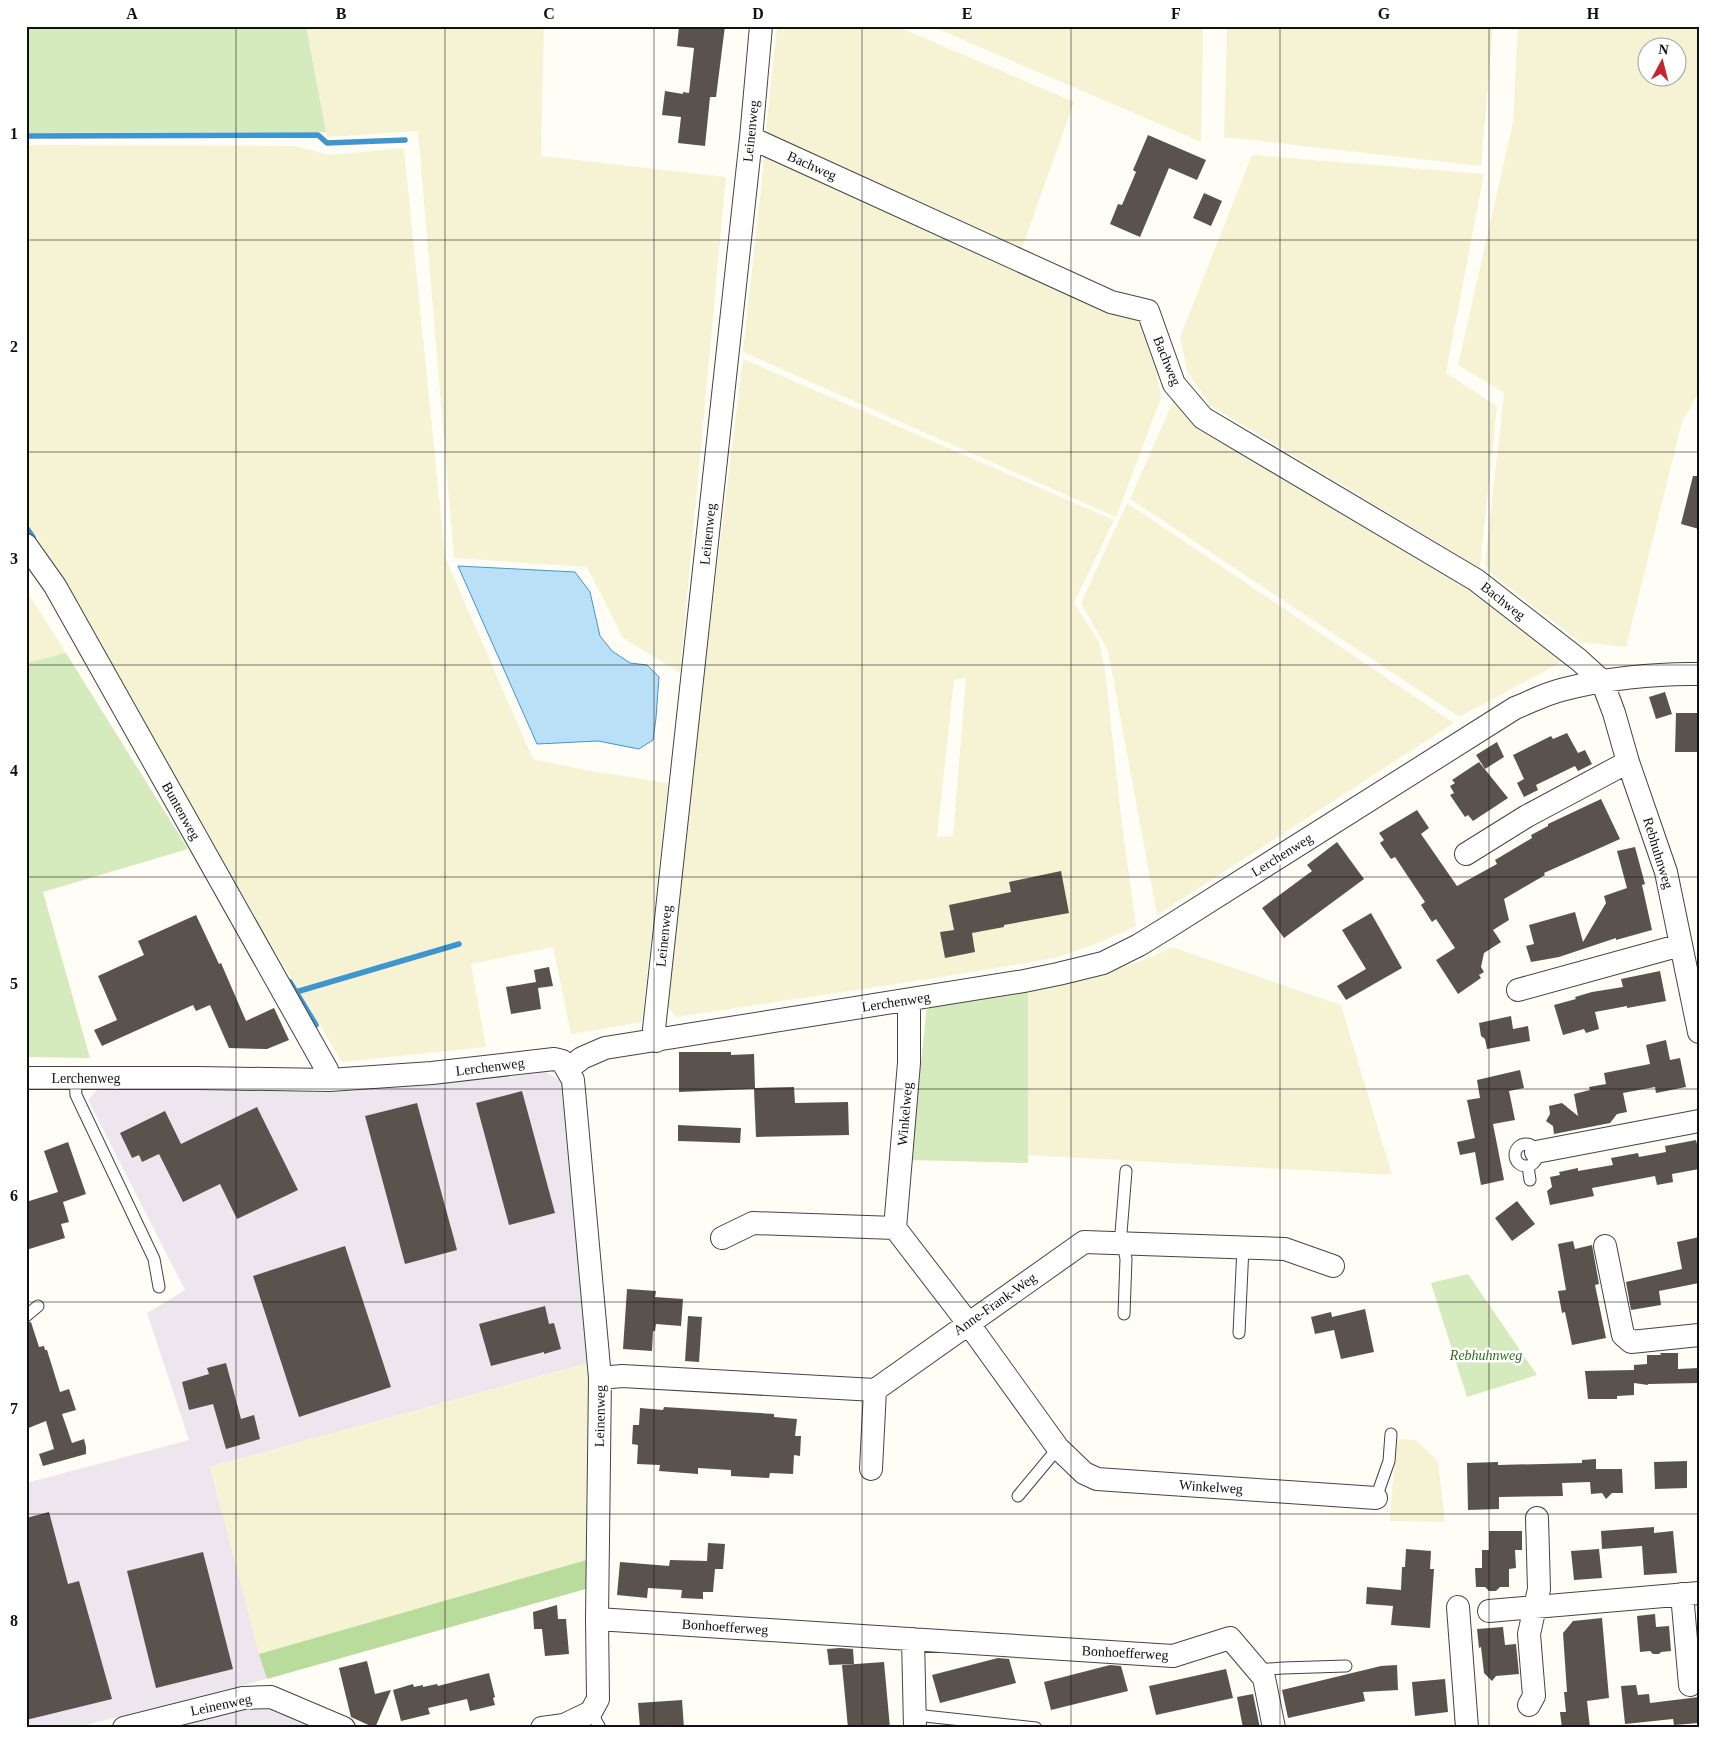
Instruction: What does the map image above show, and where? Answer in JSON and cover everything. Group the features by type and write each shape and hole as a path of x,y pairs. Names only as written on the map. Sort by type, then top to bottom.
{"street":[{"name":"Leinenweg","path":"656,1041 655,1019 751,138 761,26"},
{"name":"Bachweg","path":"751,138 1111,302 1148,312 1174,384 1203,418 1476,580 1579,660 1602,681"},
{"name":"Buntenweg","path":"26,545 60,594 328,1070 329,1080"},
{"name":"Lerchenweg","path":"26,1078 329,1080 432,1073 554,1059 562,1062 568,1069 582,1058 605,1048 1024,982 1103,962 1139,945 1515,708 1559,690 1602,681 1680,673 1699,674"},
{"name":"Rebhuhnweg","path":"1602,681 1666,872 1699,1032"},
{"path":"1466,854 1527,816 1628,762"},
{"path":"1518,990 1681,945"},
{"name":"Winkelweg","path":"909,1000 909,1063 895,1228 968,1323 1058,1448 1084,1473 1097,1479 1376,1498"},
{"name":"Leinenweg","path":"542,1728 595,1720 598,1699 597,1618 600,1378 574,1080 568,1069"},
{"path":"1532,1159 1699,1121"},
{"path":"722,1238 753,1223 895,1228"},
{"name":"Anne-Frank-Weg","path":"874,1390 1084,1242 1285,1249 1333,1266"},
{"path":"1605,1246 1623,1335 1631,1342 1699,1335"},
{"path":"600,1378 622,1376 874,1390 871,1469"},
{"path":"1529,1705 1534,1696 1529,1634 1539,1589 1537,1518"},
{"path":"1489,1611 1690,1594 1690,1685"},
{"path":"1458,1607 1468,1728"},
{"name":"Bonhoefferweg","path":"597,1618 1173,1656 1230,1638 1264,1678 1274,1728"},
{"path":"913,1639 915,1722"},
{"name":"Leinenweg","path":"124,1728 243,1698 271,1697 344,1728"}],"lane":[{"path":"75,1078 76,1095 154,1259 159,1287"},
{"path":"1530,1180 1532,1159"},
{"path":"1124,1314 1126,1259 1121,1233 1126,1171"},
{"path":"1239,1333 1243,1247"},
{"path":"26,1316 38,1306"},
{"path":"1376,1498 1389,1461 1391,1434"},
{"path":"1018,1496 1058,1448"},
{"path":"1258,1670 1346,1666"},
{"path":"915,1722 1036,1728"}],"shaded area":[{"path":"306,26 544,26 541,156 726,177 680,673 623,638 587,567 454,558 418,131 327,137"},
{"path":"777,26 896,26 1074,102 1021,251 765,138"},
{"path":"931,26 1203,26 1201,142"},
{"path":"1227,26 1493,26 1481,166 1224,137"},
{"path":"1518,26 1699,26 1699,392 1682,422 1626,647 1580,642 1493,575 1485,564 1504,393 1458,365 1513,122"},
{"path":"26,145 294,146 330,155 404,148 445,557 533,759 585,770 668,783 642,1022 571,1034 553,947 471,964 486,1047 342,1062 231,878 64,582 26,520"},
{"path":"765,152 1143,321 1152,342 1161,398 1116,517 743,352"},
{"path":"1252,155 1484,174 1446,373 1497,406 1480,568 1211,406 1187,371 1180,337"},
{"path":"743,359 1114,520 1074,603 1099,642 1105,670 1122,824 1136,926 1096,944 1055,958 676,1017 668,1007 710,624","holes":["966,678 953,836 937,837 954,680"]},
{"path":"1175,397 1476,586 1566,655 1558,664 1459,717 1130,499"},
{"path":"1127,503 1454,723 1157,915 1108,651 1081,603"},
{"path":"26,590 37,607 66,653 26,663"},
{"path":"1172,947 1341,1005 1392,1175 1028,1155 1028,991 1096,976 1149,958"},
{"path":"546,1072 563,1082 592,1362 210,1467 267,1679 74,1728 26,1728 26,1483 189,1440 147,1313 185,1290 88,1100 98,1089 334,1090 490,1079"},
{"path":"592,1362 590,1559 259,1654 210,1467"},
{"path":"1396,1439 1416,1440 1438,1461 1445,1522 1390,1521"},
{"path":"244,1707 273,1710 316,1728 162,1728"}],"green space":[{"path":"26,26 306,26 326,132 26,133"},
{"path":"66,653 188,849 43,892 90,1058 26,1057 26,663"},
{"path":"1028,991 1028,1163 911,1160 927,1005"},
{"name":"Rebhuhnweg","path":"1468,1274 1537,1375 1467,1397 1431,1283"},
{"path":"590,1559 589,1588 267,1679 259,1654"}],"water":[{"path":"458,566 575,572 590,592 600,636 612,651 630,663 647,665 659,677 653,740 639,749 598,741 537,744"}],"building":[{"path":"679,26 725,26 716,97 710,97 705,146 678,143 681,117 662,115 665,91 689,93 694,48 677,46"},
{"path":"1148,135 1206,160 1197,180 1169,168 1140,237 1110,224 1118,204 1122,205 1136,172 1133,170"},
{"path":"1204,193 1222,201 1211,226 1193,218"},
{"path":"1693,476 1699,476 1699,529 1681,524"},
{"path":"1665,692 1672,714 1656,719 1649,697"},
{"path":"1676,713 1699,713 1699,752 1675,752"},
{"path":"1567,733 1578,753 1585,750 1592,764 1578,771 1575,766 1536,785 1538,790 1524,797 1517,783 1524,779 1513,755 1551,736 1553,739"},
{"path":"1497,742 1504,757 1485,769 1476,755"},
{"path":"1479,762 1508,798 1473,821 1468,815 1465,817 1450,795 1454,793 1450,786 1455,783 1452,780"},
{"path":"1601,799 1620,839 1544,873 1545,875 1504,899 1509,920 1493,930 1501,942 1484,953 1481,967 1484,972 1479,975 1481,978 1458,994 1436,960 1455,948 1436,919 1432,922 1421,905 1425,902 1395,857 1391,859 1380,843 1384,840 1379,833 1417,810 1429,828 1421,834 1457,886 1497,864 1495,860 1532,838 1531,835 1548,826 1548,824"},
{"path":"1337,842 1364,879 1284,938 1262,908 1312,871 1307,865"},
{"path":"1635,847 1645,884 1642,885 1652,930 1616,940 1616,938 1559,957 1531,962 1526,946 1534,944 1529,925 1575,912 1583,942 1606,903 1604,896 1627,888 1617,851"},
{"path":"1061,871 1069,913 972,933 975,952 945,958 940,932 954,930 949,905 1011,892 1009,882"},
{"path":"1371,913 1402,968 1346,1000 1337,986 1366,969 1342,930"},
{"path":"196,915 219,964 221,963 246,1021 274,1008 289,1040 267,1049 229,1048 210,1005 196,1011 193,1005 102,1046 94,1030 117,1020 98,976 144,955 138,941"},
{"path":"549,967 553,986 538,988 541,1009 511,1014 506,987 536,982 534,970"},
{"path":"1660,971 1666,1001 1595,1012 1599,1029 1586,1033 1584,1029 1563,1035 1554,1005 1592,992 1623,987 1621,979"},
{"path":"1511,1016 1513,1029 1528,1026 1530,1041 1487,1049 1485,1039 1481,1036 1479,1023"},
{"path":"1666,1040 1670,1060 1680,1058 1686,1087 1656,1093 1655,1087 1623,1093 1627,1112 1617,1114 1610,1123 1554,1134 1553,1126 1546,1121 1550,1114 1549,1106 1562,1103 1578,1116 1574,1094 1590,1090 1589,1087 1606,1084 1604,1073 1650,1064 1646,1045"},
{"path":"679,1052 731,1052 731,1055 754,1054 755,1088 794,1087 795,1103 848,1102 849,1135 756,1137 754,1089 679,1092"},
{"path":"1520,1070 1524,1088 1509,1091 1515,1120 1493,1124 1504,1180 1481,1185 1475,1152 1460,1155 1457,1142 1475,1138 1467,1100 1480,1098 1477,1080"},
{"path":"522,1091 555,1213 509,1225 476,1103"},
{"path":"417,1103 457,1250 405,1264 365,1116"},
{"path":"257,1107 298,1190 237,1219 220,1184 183,1202 159,1154 142,1162 139,1155 132,1158 120,1133 165,1111 181,1144"},
{"path":"678,1125 741,1128 740,1143 678,1141"},
{"path":"1696,1140 1699,1152 1699,1169 1672,1174 1673,1182 1657,1185 1655,1176 1592,1188 1594,1196 1550,1205 1547,1191 1552,1187 1550,1177 1560,1175 1559,1172 1578,1168 1578,1171 1613,1165 1611,1158 1638,1153 1639,1157 1666,1152 1665,1146"},
{"path":"68,1142 86,1194 63,1202 69,1222 61,1224 65,1238 26,1250 26,1202 58,1192 44,1151"},
{"path":"1517,1201 1535,1224 1512,1241 1495,1218"},
{"path":"1699,1237 1699,1283 1659,1291 1661,1305 1631,1310 1626,1282 1682,1269 1677,1242"},
{"path":"1573,1241 1575,1249 1592,1245 1599,1284 1595,1285 1606,1338 1572,1345 1565,1312 1562,1313 1558,1291 1566,1290 1558,1244"},
{"path":"345,1246 391,1387 299,1417 253,1276"},
{"path":"627,1289 656,1291 655,1297 683,1299 681,1326 656,1324 655,1331 653,1331 652,1351 623,1349"},
{"path":"545,1306 549,1324 554,1323 561,1349 491,1366 479,1324"},
{"path":"1365,1309 1374,1352 1341,1359 1334,1330 1315,1334 1311,1317 1331,1312 1332,1317"},
{"path":"688,1316 702,1317 699,1362 685,1361"},
{"path":"31,1322 39,1347 44,1346 45,1350 47,1350 60,1392 69,1389 76,1410 62,1414 72,1443 84,1439 86,1447 86,1454 43,1466 39,1454 54,1449 46,1421 26,1429 26,1323"},
{"path":"1660,1353 1678,1353 1678,1369 1699,1368 1699,1383 1648,1385 1634,1383 1634,1395 1617,1396 1617,1399 1588,1399 1585,1371 1634,1370 1634,1365 1647,1364 1647,1355 1661,1355"},
{"path":"226,1363 241,1419 254,1415 260,1439 226,1449 213,1404 189,1410 182,1382 209,1374 207,1368"},
{"path":"664,1407 774,1414 774,1417 797,1419 795,1436 801,1436 800,1456 794,1455 793,1474 770,1473 769,1478 731,1476 731,1470 698,1468 698,1474 659,1471 660,1465 637,1464 638,1445 632,1444 633,1425 639,1425 640,1408 663,1410"},
{"path":"1596,1459 1596,1469 1622,1469 1623,1493 1612,1493 1606,1499 1602,1493 1591,1494 1590,1482 1562,1483 1563,1496 1499,1497 1499,1509 1468,1510 1467,1463 1498,1462 1498,1465 1582,1463 1582,1460"},
{"path":"1687,1461 1687,1488 1655,1489 1654,1462"},
{"path":"49,1512 68,1584 79,1581 112,1699 26,1720 26,1518"},
{"path":"1654,1527 1654,1533 1673,1531 1677,1573 1644,1575 1642,1546 1602,1549 1601,1531"},
{"path":"1489,1531 1522,1531 1522,1550 1515,1550 1516,1568 1509,1569 1509,1587 1500,1587 1496,1591 1489,1591 1485,1587 1476,1587 1475,1568 1482,1568 1482,1550 1489,1550"},
{"path":"708,1543 725,1544 723,1569 715,1569 713,1592 703,1592 703,1599 681,1598 682,1590 648,1588 647,1598 617,1595 620,1562 669,1566 670,1560 707,1561"},
{"path":"1406,1549 1431,1551 1430,1569 1434,1569 1430,1628 1391,1625 1393,1606 1366,1604 1367,1587 1401,1590 1402,1567 1405,1567"},
{"path":"1599,1549 1602,1578 1574,1580 1571,1551"},
{"path":"203,1552 233,1669 156,1688 127,1571"},
{"path":"557,1605 558,1619 566,1619 569,1654 545,1656 542,1629 534,1629 533,1612"},
{"path":"1655,1614 1656,1627 1669,1626 1671,1651 1659,1654 1653,1654 1650,1651 1640,1652 1637,1616"},
{"path":"1602,1618 1609,1698 1587,1701 1590,1728 1562,1728 1560,1712 1566,1712 1564,1692 1567,1692 1563,1633 1573,1621"},
{"path":"1503,1627 1505,1645 1516,1644 1519,1674 1496,1676 1492,1681 1484,1673 1477,1629"},
{"path":"827,1649 853,1649 854,1664 829,1665"},
{"path":"998,1658 1009,1659 1016,1683 940,1703 932,1675"},
{"path":"367,1661 375,1694 391,1690 375,1728 351,1717 339,1668"},
{"path":"884,1662 890,1728 848,1728 842,1665"},
{"path":"1110,1665 1121,1666 1128,1691 1051,1710 1044,1682"},
{"path":"1397,1665 1398,1690 1363,1692 1365,1701 1288,1718 1282,1690 1381,1666"},
{"path":"1226,1669 1233,1698 1156,1715 1149,1686"},
{"path":"489,1673 495,1705 470,1711 467,1699 428,1708 430,1714 401,1721 393,1690 413,1684 414,1687 437,1684 438,1686"},
{"path":"1445,1679 1448,1712 1415,1716 1412,1682"},
{"path":"1636,1685 1638,1695 1649,1694 1650,1703 1699,1697 1699,1723 1674,1725 1673,1719 1625,1724 1621,1686"},
{"path":"1253,1694 1260,1728 1243,1728 1237,1697"},
{"path":"682,1700 684,1728 640,1728 638,1703"}],"waterway":[{"path":"26,136 318,135 327,143 405,140"},
{"path":"26,527 33,537"},
{"path":"296,992 459,944"},
{"path":"290,982 316,1025"}]}
